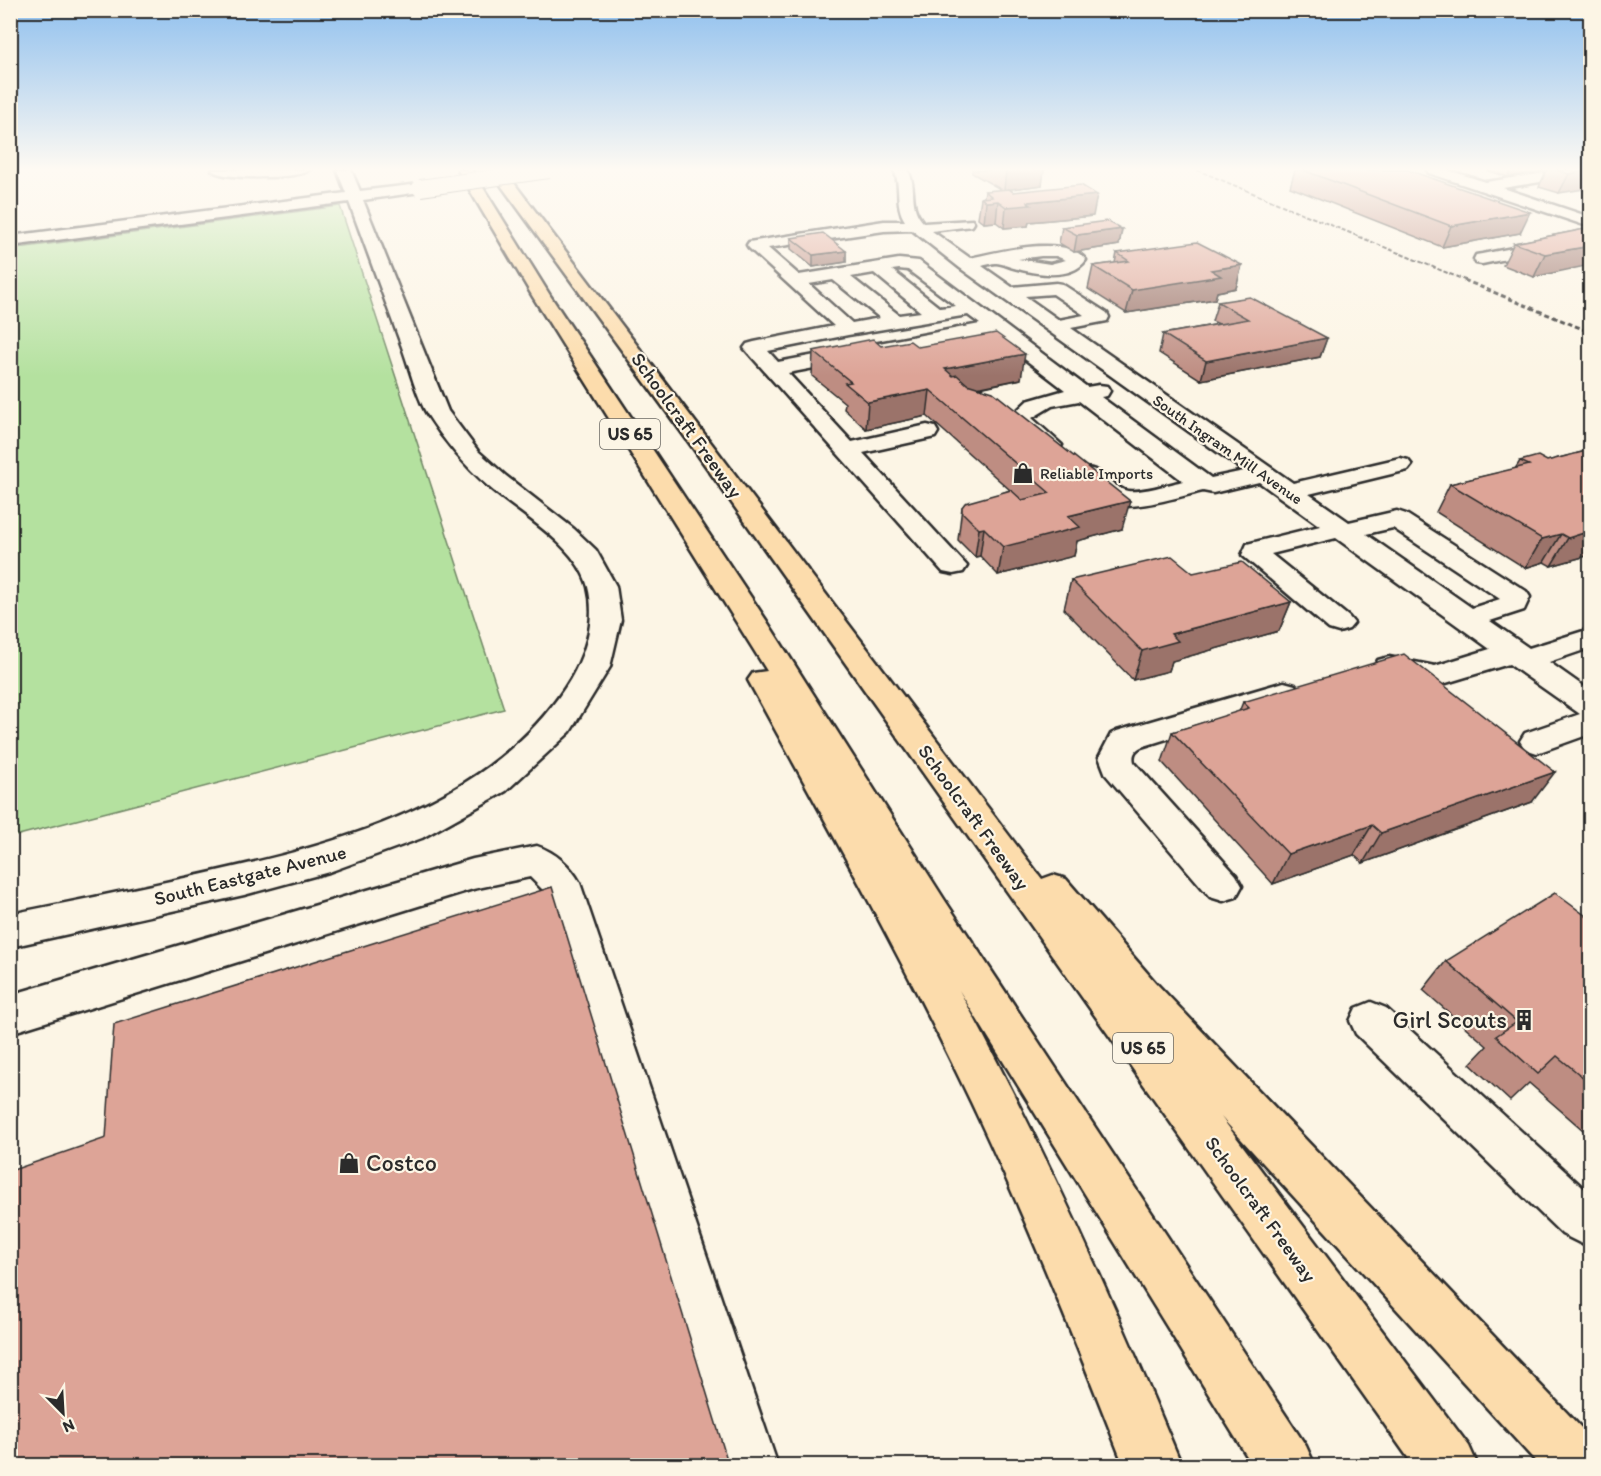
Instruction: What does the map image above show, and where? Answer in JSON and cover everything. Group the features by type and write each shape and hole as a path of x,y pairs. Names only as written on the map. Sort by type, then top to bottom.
{"highway":[{"name":"US 65","path":"507,239 751,620 930,910 1286,1466"},
{"name":"Schoolcraft Freeway","path":"550,239 1449,1466"},
{"path":"751,620 766,686 871,869 970,1053 1027,1171 1087,1304 1153,1466"},
{"path":"837,630 1140,995 1579,1466"}],"street":[{"path":"10,241 26,239"},
{"name":"South Eastgate Avenue","path":"10,931 244,880 329,858 408,828 494,782 558,724 595,667 606,620 602,586 586,556 565,535 497,482 470,456 437,412 369,239"},
{"path":"792,239 755,244 848,329"},
{"name":"South Ingram Mill Avenue","path":"934,239 966,264 1590,706"},
{"path":"1482,259 1569,242"},
{"path":"966,264 998,258"},
{"path":"795,281 899,264 913,265 1208,485"},
{"path":"877,267 937,315"},
{"path":"836,274 895,321"},
{"path":"953,566 753,348 895,321 976,311 1056,288 1100,317 1055,326"},
{"path":"774,369 996,327"},
{"path":"1136,384 1026,409 1019,419 1119,498 1143,497 1264,474"},
{"path":"848,450 927,432"},
{"path":"1289,492 1400,465"},
{"path":"1339,623 1255,555 1256,550 1397,519 1516,597 1514,604 1467,619"},
{"path":"1358,669 1378,665 1436,676 1590,638"},
{"path":"1223,886 1118,766 1116,757 1123,742 1129,739 1312,683"},
{"path":"1537,741 1590,722"},
{"path":"10,1014 473,874 537,861 561,883 749,1466"},
{"path":"1371,1021 1590,1224"}],"green space":[{"path":"88,239 351,239 504,709 11,837 11,249"}],"building":[{"path":"792,239 831,239 846,251 813,255"},
{"path":"1535,239 1590,239 1590,246 1545,254 1514,243"},
{"path":"1197,242 1242,265 1211,270 1221,276 1132,290 1093,266 1129,261 1117,253"},
{"path":"1250,297 1327,338 1206,361 1163,334 1248,319 1218,302"},
{"path":"996,333 1025,354 945,369 953,376 957,375 967,384 993,392 1130,501 1068,516 1080,527 1003,547 984,528 979,529 962,512 965,503 1011,490 1022,500 1050,493 930,390 868,402 845,383 851,382 813,351 873,339 881,346 910,341 918,347"},
{"path":"1590,450 1590,531 1568,538 1561,534 1542,539 1450,484 1529,465 1520,461 1538,456 1547,461"},
{"path":"1172,556 1193,573 1242,562 1291,602 1171,634 1178,641 1142,651 1071,580"},
{"path":"1404,654 1555,772 1381,833 1372,825 1288,854 1172,732 1249,708 1243,702"},
{"name":"Costco","path":"552,887 729,1466 10,1466 10,1171 106,1138 114,1024"},
{"name":"Girl Scouts","path":"1555,893 1590,919 1590,1083 1557,1056 1538,1074 1496,1036 1517,1022 1446,961"}],"railway":[{"path":"1365,239 1467,281"},
{"path":"1464,280 1590,332"}],"place":[{"name":"Reliable Imports","path":"1023,473"},
{"name":"Girl Scouts","path":"1524,1020"},
{"name":"Costco","path":"349,1163"}]}
